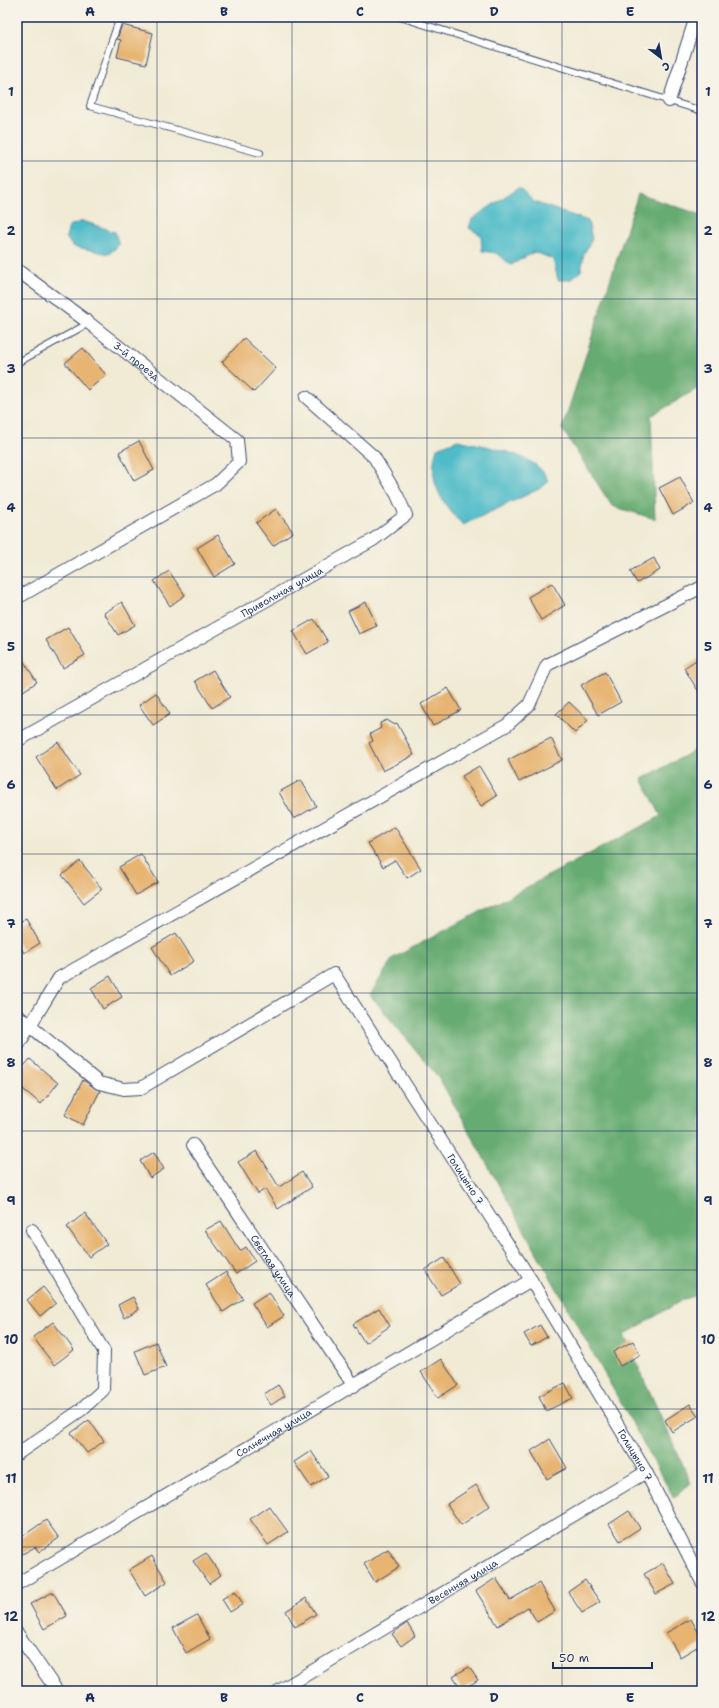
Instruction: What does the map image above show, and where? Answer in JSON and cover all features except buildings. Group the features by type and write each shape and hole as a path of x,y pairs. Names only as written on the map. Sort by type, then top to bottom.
{"street":[{"path":"669,101 696,17"},
{"name":"3-й проезд","path":"17,270 89,323 237,440 238,462 216,484 17,598"},
{"name":"Привольная улица","path":"17,741 373,540 406,515 398,495 374,457 306,397"},
{"path":"17,1047 59,978 508,725 529,705 547,665 702,587"},
{"name":"Голицыно 7","path":"30,1026 99,1083 124,1089 141,1088 334,974 531,1280 646,1472 702,1582"},
{"path":"17,1015 30,1026"},
{"name":"Светлая улица","path":"194,1145 354,1386"},
{"path":"17,1454 81,1410 103,1390 104,1351 32,1230"},
{"name":"Солнечная улица","path":"17,1584 531,1280"},
{"name":"Весенняя улица","path":"279,1691 646,1472"},
{"path":"17,1633 57,1691"}],"lane":[{"path":"120,17 90,106 260,153"},
{"path":"400,17 702,111"},
{"path":"17,362 89,323"}],"green space":[{"path":"638,194 702,215 702,386 651,416 655,519 612,506 562,429"},
{"path":"702,746 702,1294 684,1299 624,1335 691,1483 674,1498 439,1078 370,995 393,958 661,816 642,779"}],"water":[{"path":"519,187 534,202 588,221 592,239 584,254 581,271 570,280 558,280 553,259 534,252 511,265 496,253 482,251 481,235 469,228 472,219"},
{"path":"83,221 115,232 119,245 109,254 72,246 66,237 69,226"},
{"path":"458,440 510,453 523,458 535,464 543,472 548,482 541,488 463,525 442,499 435,481 434,471 434,460 437,448"}]}
